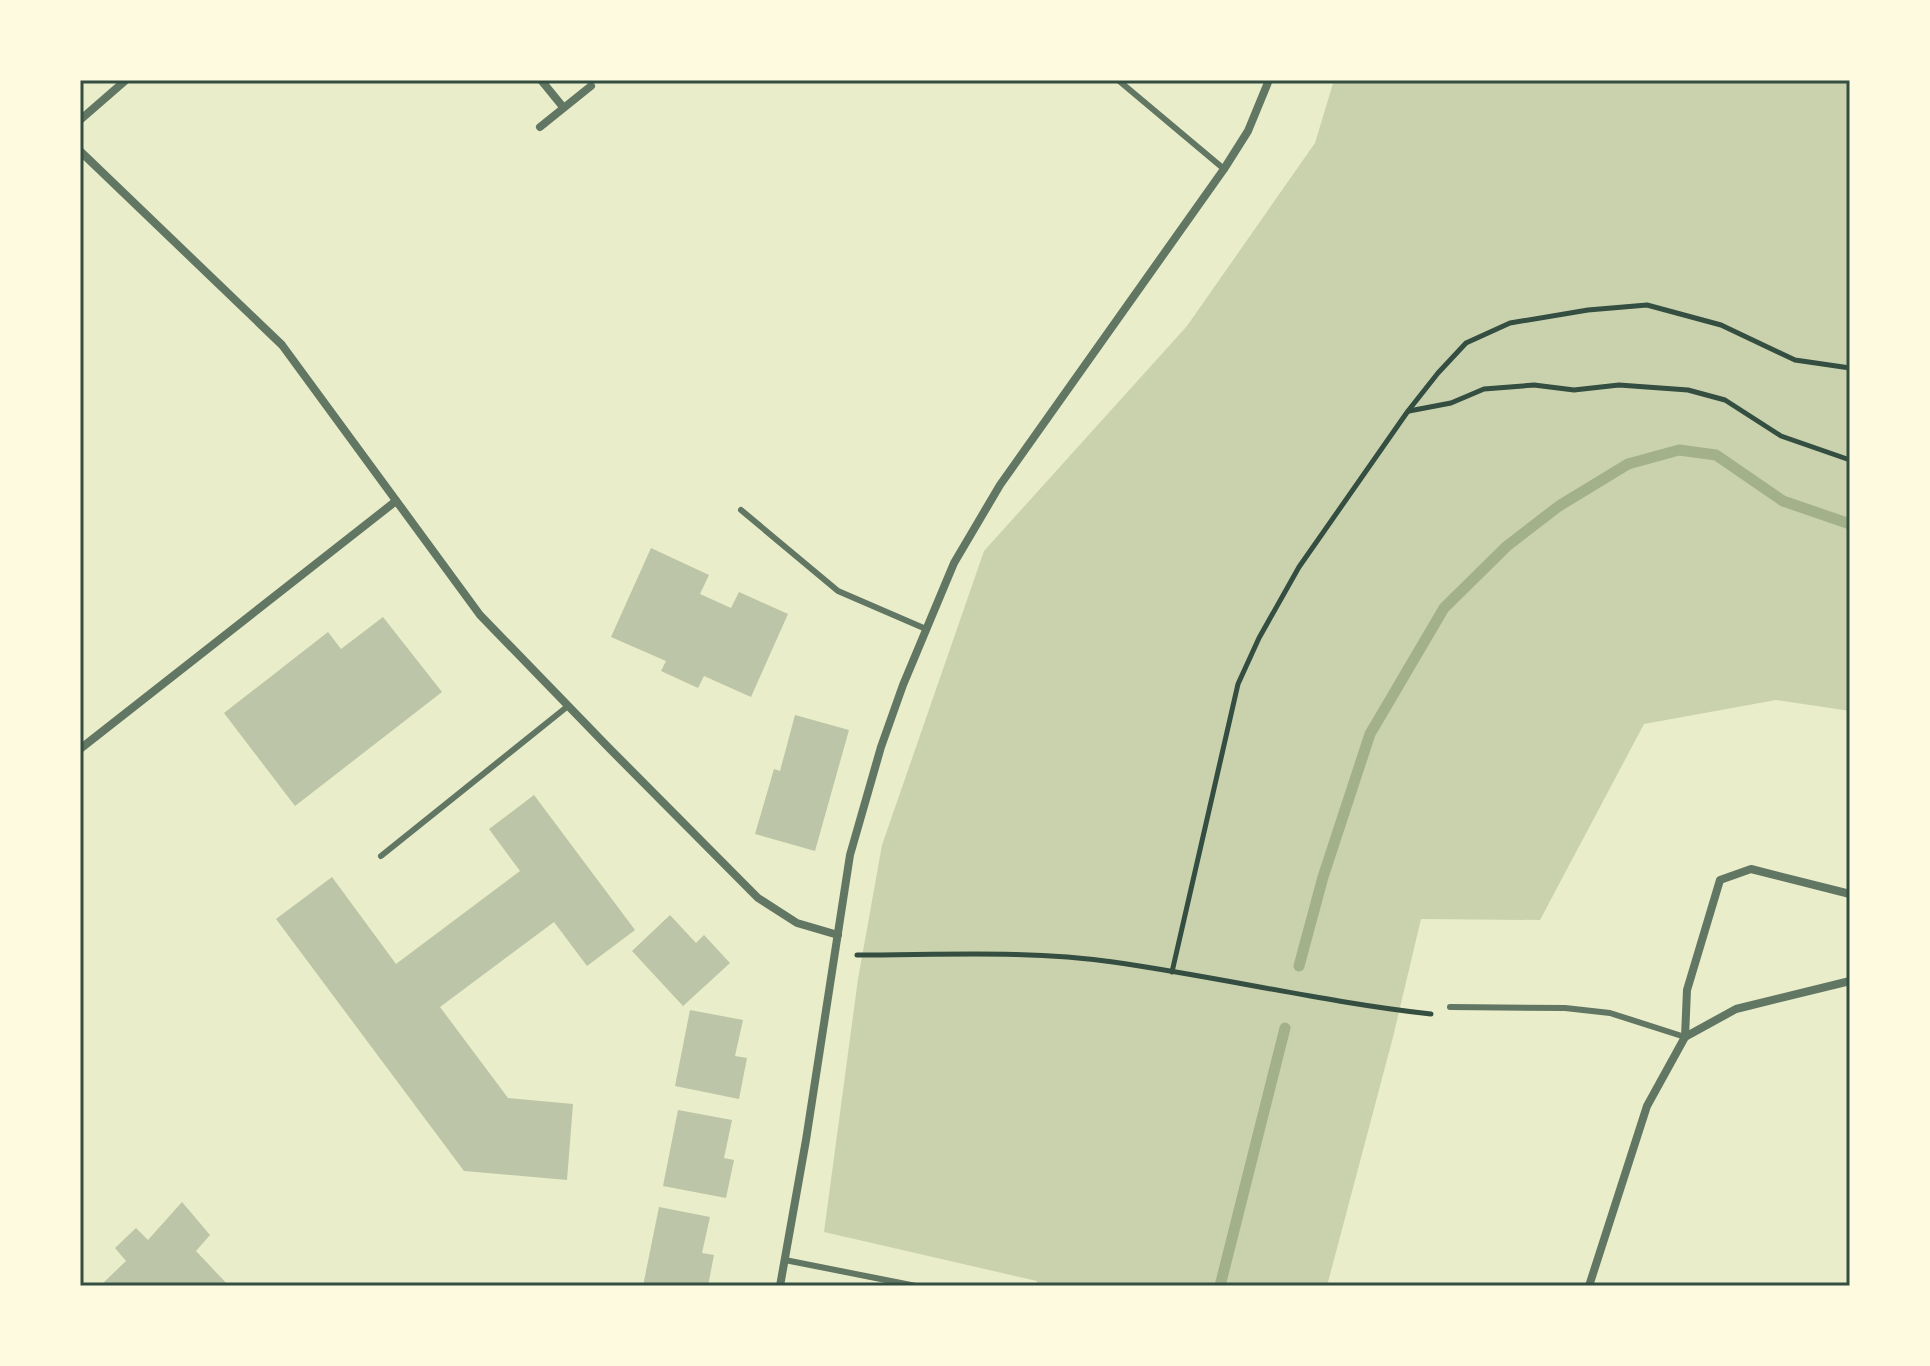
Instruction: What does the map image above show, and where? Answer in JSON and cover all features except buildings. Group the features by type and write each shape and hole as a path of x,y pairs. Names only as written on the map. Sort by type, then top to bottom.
{"street":[{"path":"80,120 126,80"},
{"path":"541,80 563,107"},
{"path":"780,1286 850,855 881,747 926,629 954,563 1000,485 1224,169 1248,131 1269,80"},
{"path":"540,127 591,86"},
{"path":"80,151 282,345 480,615 758,898 797,923 838,935"},
{"path":"80,749 396,501"},
{"path":"1589,1286 1647,1106 1685,1037 1687,990 1720,880 1751,869 1850,894"},
{"path":"1685,1037 1736,1009 1850,981"}],"lane":[{"path":"1118,80 1224,169"},
{"path":"741,510 838,591 926,629"},
{"path":"381,856 568,706"},
{"path":"1450,1007 1565,1008 1610,1013 1685,1037"},
{"path":"785,1260 916,1286"}],"path":[{"path":"1172,972 1238,684 1259,638 1299,567 1408,411 1466,343 1510,323 1588,310 1647,305 1721,325 1795,360 1850,368"},
{"path":"1408,411 1451,403 1484,389 1534,385 1574,390 1619,385 1688,390 1725,400 1781,436 1850,460"},
{"path":"835,956 1006,955 1110,961 1366,1007 1437,1014 1450,1007"}],"green space":[{"path":"1334,80 1850,80 1850,711 1776,700 1644,724 1540,920 1421,919 1327,1286 1036,1286 1037,1281 824,1232 858,979 882,845 984,551 1187,326 1315,143"}],"waterway":[{"path":"1299,966 1323,877 1370,734 1444,608 1507,546 1559,506 1628,464 1679,450 1716,455 1783,501 1850,524"},
{"path":"1220,1286 1285,1028"}]}
